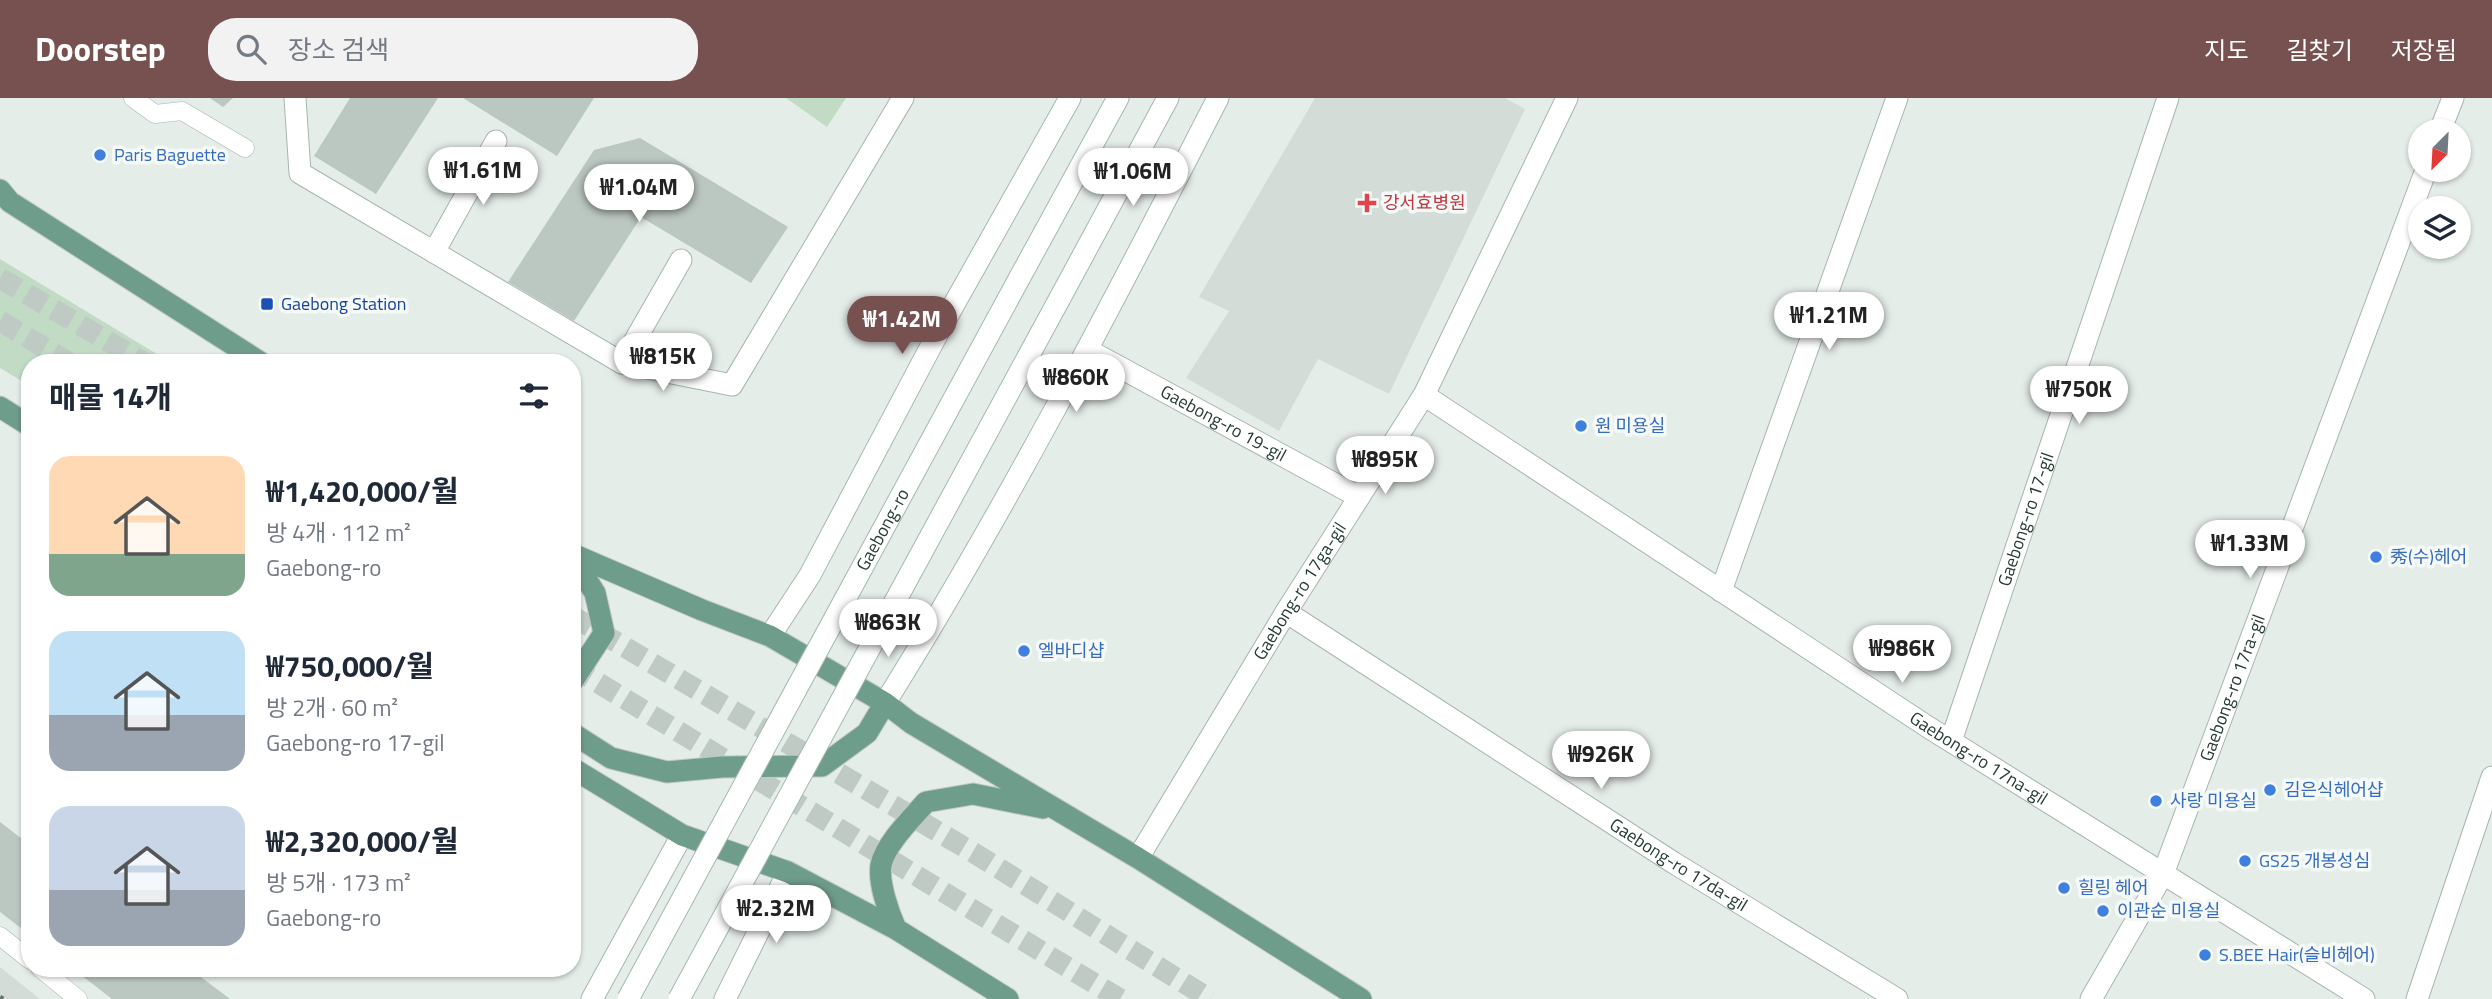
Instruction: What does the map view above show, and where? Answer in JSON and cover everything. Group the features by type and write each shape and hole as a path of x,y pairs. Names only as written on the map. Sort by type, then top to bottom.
{"main road":[{"path":"0,190 10,202 248,354"},
{"path":"0,407 21,420"},
{"path":"581,559 770,636 1138,858 1361,999"},
{"path":"581,570 595,593 604,633 581,668"},
{"path":"581,739 611,758 667,772 722,767 822,766 867,733 885,703"},
{"path":"581,773 682,835 788,872 896,929 1008,999"},
{"path":"896,929 884,900 881,864 893,842 926,802 973,794 1059,811"}],"street":[{"path":"295,98 300,173 622,363 732,385 903,98"},
{"path":"770,636 810,575 939,331 1070,98"},
{"name":"Gaebong-ro","path":"628,999 1118,98"},
{"path":"679,999 1168,98"},
{"path":"885,703 1088,350 1217,98"},
{"name":"Gaebong-ro 17ga-gil","path":"1138,858 1286,612 1424,395 1567,98"},
{"path":"1721,591 1897,98"},
{"name":"Gaebong-ro 17-gil","path":"1951,741 2168,98"},
{"path":"2445,119 2453,98"},
{"path":"434,252 496,141"},
{"name":"Gaebong-ro 17ra-gil","path":"2091,999 2163,874 2422,182"},
{"path":"622,363 681,260"},
{"name":"Gaebong-ro 19-gil","path":"1088,350 1359,497"},
{"name":"Gaebong-ro 17na-gil","path":"1424,395 1951,741 2364,999"},
{"name":"Gaebong-ro 17da-gil","path":"1286,612 1674,863 1897,999"},
{"path":"2417,999 2492,778"},
{"path":"592,999 682,835"},
{"path":"725,999 788,872"}],"lane":[{"path":"133,98 155,114 182,111 245,148"},
{"path":"0,936 21,953"},
{"path":"51,977 78,999"}],"shaded area":[{"name":"강서효병원","path":"1315,98 1505,98 1525,109 1389,394 1318,359 1279,431 1186,378 1229,311 1199,297"},
{"path":"0,967 40,999 0,999"}],"green space":[{"path":"786,98 846,98 827,127"},
{"path":"0,259 157,354 21,354 21,381 0,368"}],"building":[{"path":"210,98 233,98 223,107"},
{"path":"350,98 438,98 376,194 314,156"},
{"path":"463,98 594,98 557,156"},
{"path":"640,138 788,227 751,283 641,217 574,321 508,282 594,150"},
{"path":"0,822 21,838 21,928 0,912"},
{"path":"84,977 201,977 230,999 112,999"}],"tunnel":[{"path":"0,278 129,354"},
{"path":"0,321 55,354"},
{"path":"581,621 974,853 1210,999"},
{"path":"581,672 1120,999"}],"place":[{"name":"Paris Baguette","path":"100,155"},
{"name":"강서효병원","path":"1367,203"},
{"name":"Gaebong Station","path":"267,304"},
{"name":"원 미용실","path":"1581,426"},
{"name":"秀(수)헤어","path":"2376,557"},
{"name":"엘바디샵","path":"1024,651"},
{"name":"김은식헤어샵","path":"2270,790"},
{"name":"사랑 미용실","path":"2156,801"},
{"name":"GS25 개봉성심","path":"2245,861"},
{"name":"힐링 헤어","path":"2064,888"},
{"name":"이관순 미용실","path":"2103,911"},
{"name":"S.BEE Hair(슬비헤어)","path":"2205,955"}]}
